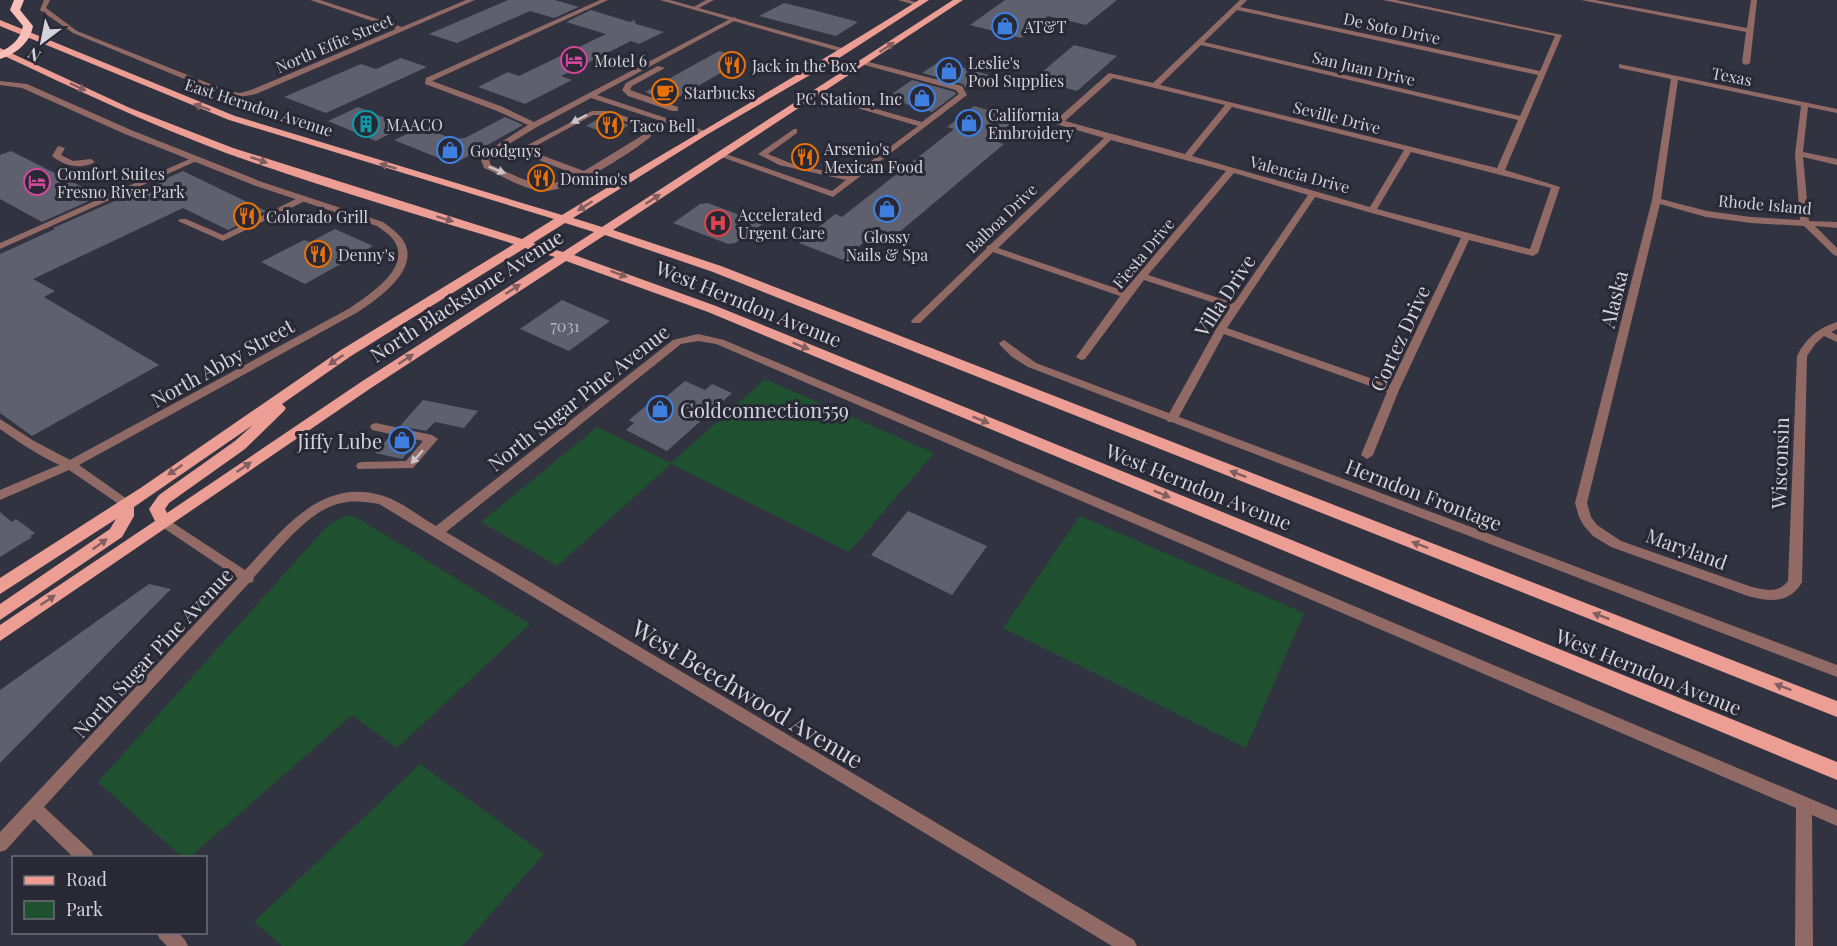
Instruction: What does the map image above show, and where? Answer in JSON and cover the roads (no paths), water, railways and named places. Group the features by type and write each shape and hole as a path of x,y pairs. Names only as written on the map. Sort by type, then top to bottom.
{"highway":[{"path":"2,53 25,40 27,35 28,26 15,10 19,0"}],"main road":[{"name":"North Blackstone Avenue","path":"0,634 163,522 564,256 959,0"},
{"name":"North Blackstone Avenue","path":"0,587 314,375 704,132 922,2"},
{"path":"864,62 861,56 864,50 921,13 922,2"},
{"name":"East Herndon Avenue","path":"0,24 232,118 583,224"},
{"path":"816,93 814,82 849,58 849,52 845,50"},
{"path":"2,53 127,110 229,150 523,244"},
{"name":"West Herndon Avenue","path":"583,224 717,269 1837,709"},
{"name":"West Herndon Avenue","path":"523,244 564,256 712,309 1837,771"},
{"path":"163,522 157,509 164,499 240,445 314,375"},
{"path":"0,613 116,533 126,516 126,504"}],"street":[{"name":"North Effie Street","path":"47,0 42,9 46,14 75,33 226,93 240,95 253,92 472,0"},
{"path":"314,0 402,29"},
{"path":"534,125 500,109 428,82 430,78 605,0"},
{"path":"663,0 845,50"},
{"path":"695,9 711,0"},
{"path":"901,0 922,2"},
{"path":"1155,85 1244,0"},
{"path":"1386,0 1559,35 1500,171"},
{"path":"1584,0 1750,31"},
{"path":"1746,63 1754,0"},
{"name":"De Soto Drive","path":"1236,8 1542,74"},
{"path":"583,174 527,151 530,145 587,115 598,112 608,113 649,128 647,136 583,174 562,186 543,188 484,164 488,155 495,149 522,135 534,125 734,19"},
{"name":"San Juan Drive","path":"1200,43 1522,119"},
{"path":"720,155 833,194 963,95 959,88 864,62"},
{"name":"Texas","path":"1622,66 1837,111"},
{"path":"661,68 629,85 626,90 630,94 675,109"},
{"name":"Seville Drive","path":"1059,122 1112,75 1229,106 1500,171 1556,187 1533,254"},
{"name":"Alaska","path":"1588,524 1582,514 1581,503 1656,200 1675,78"},
{"path":"0,82 24,86 128,132 302,199"},
{"path":"816,93 924,125"},
{"path":"591,95 704,132"},
{"path":"1804,104 1799,154 1804,222 1837,253"},
{"path":"1186,157 1229,106"},
{"name":"Valencia Drive","path":"1059,122 1107,138 1186,157 1533,254"},
{"path":"794,131 762,154 818,173 837,174 852,179"},
{"name":"Balboa Drive","path":"916,321 1107,138"},
{"path":"61,148 56,156 72,164 91,162"},
{"path":"1373,209 1408,150"},
{"path":"1799,154 1837,162"},
{"path":"0,246 197,159"},
{"name":"Fiesta Drive","path":"1081,357 1126,295 1231,171"},
{"name":"Villa Drive","path":"1172,419 1221,329 1313,194"},
{"path":"183,221 223,238 302,199"},
{"name":"North Abby Street","path":"0,495 70,465 338,319 373,298 388,284 402,264 404,253 395,233 380,224 302,199"},
{"name":"Rhode Island","path":"1656,200 1706,214 1751,220 1837,225"},
{"name":"Cortez Drive","path":"1367,455 1393,390 1466,237"},
{"path":"990,248 1126,295"},
{"path":"1143,277 1236,307"},
{"path":"1822,331 1837,325"},
{"path":"1221,329 1393,390"},
{"path":"1822,331 1837,339"},
{"name":"Wisconsin","path":"1779,596 1790,590 1795,582 1802,356 1809,342 1822,331"},
{"name":"North Sugar Pine Avenue","path":"436,533 677,342 689,337 702,337 720,342 1804,804"},
{"name":"Herndon Frontage","path":"1004,343 1016,355 1032,365 1837,671"},
{"path":"0,423 30,444 70,465 126,504"},
{"path":"362,466 409,465 432,439 376,427"},
{"name":"West Beechwood Avenue","path":"340,498 364,496 382,500 1128,946"},
{"name":"North Sugar Pine Avenue","path":"0,844 307,514 323,503 340,498"},
{"path":"163,522 248,578"},
{"name":"Maryland","path":"1588,524 1599,535 1617,544 1748,591 1766,596 1779,596"},
{"path":"1804,946 1804,804 1837,818"},
{"path":"33,807 84,856"},
{"path":"166,934 179,946"}],"place":[{"name":"AT&T","path":"1005,26"},
{"name":"Motel 6","path":"574,60"},
{"name":"Jack in the Box","path":"732,65"},
{"name":"Leslie's Pool Supplies","path":"949,71"},
{"name":"Starbucks","path":"665,92"},
{"name":"PC Station, Inc","path":"922,98"},
{"name":"California Embroidery","path":"969,123"},
{"name":"MAACO","path":"366,124"},
{"name":"Taco Bell","path":"610,125"},
{"name":"Goodguys","path":"450,150"},
{"name":"Arsenio's Mexican Food","path":"805,157"},
{"name":"Domino's","path":"541,178"},
{"name":"Comfort Suites Fresno River Park","path":"37,182"},
{"name":"Glossy Nails & Spa","path":"887,209"},
{"name":"Colorado Grill","path":"247,216"},
{"name":"Accelerated Urgent Care","path":"718,223"},
{"name":"Denny's","path":"318,254"},
{"name":"Goldconnection559","path":"660,409"},
{"name":"Jiffy Lube","path":"402,440"}]}
